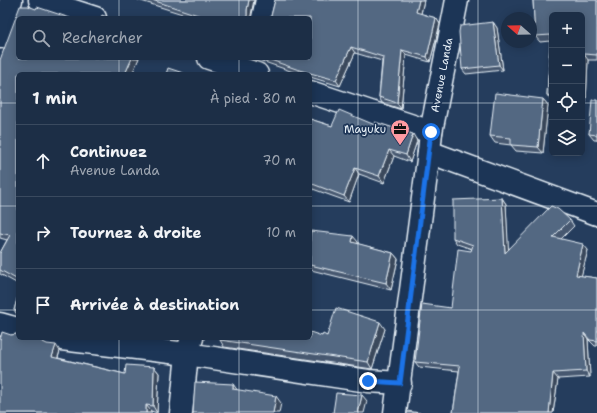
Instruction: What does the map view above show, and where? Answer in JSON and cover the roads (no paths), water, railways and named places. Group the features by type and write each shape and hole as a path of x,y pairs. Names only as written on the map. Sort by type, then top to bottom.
{"street":[{"path":"0,37 11,0"},
{"path":"40,0 89,16"},
{"path":"263,16 267,0"},
{"name":"Avenue Landa","path":"395,413 430,142 457,0"},
{"path":"218,60 253,68"},
{"path":"312,93 597,214"},
{"path":"0,324 16,328"},
{"path":"87,340 190,346 368,381 400,383"},
{"path":"181,413 190,346"}],"place":[{"name":"Mayuku","path":"400,146"}]}
